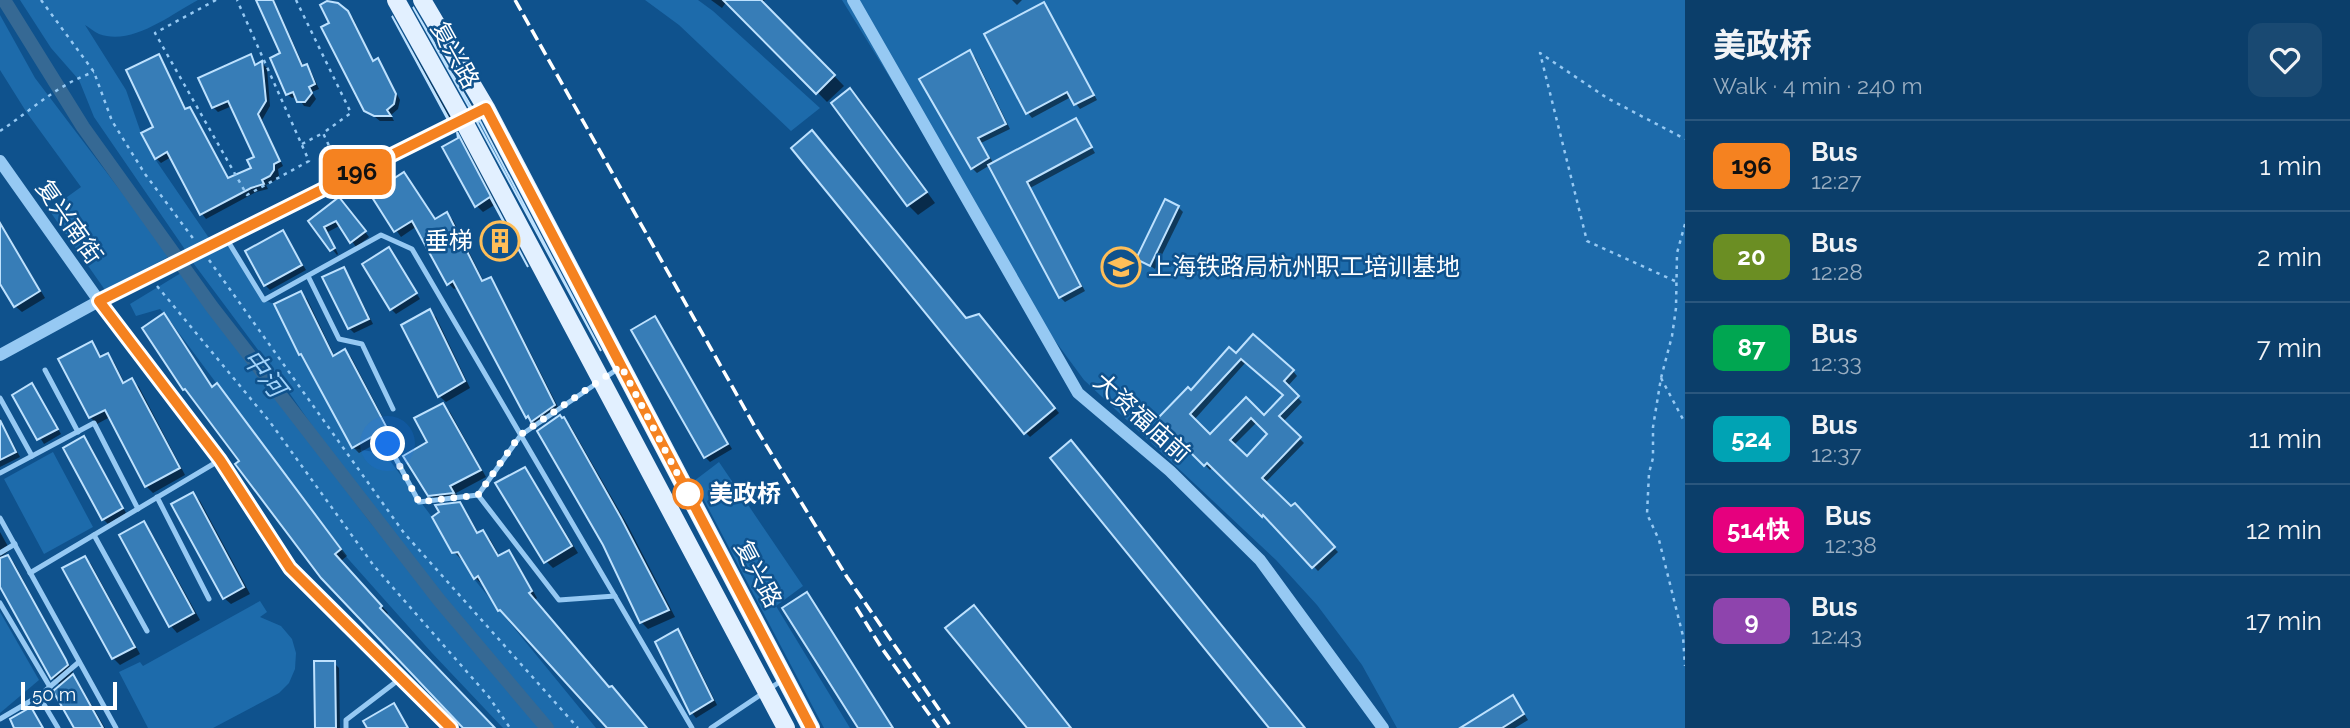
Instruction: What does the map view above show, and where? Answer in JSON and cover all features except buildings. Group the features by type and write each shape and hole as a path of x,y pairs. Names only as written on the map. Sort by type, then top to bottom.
{"main road":[{"name":"复兴路","path":"396,0 463,120 786,728"},
{"name":"复兴路","path":"422,0 486,108 811,728"}],"street":[{"name":"大资福庙前","path":"853,0 1078,393 1170,471 1260,560 1383,728"},
{"path":"0,355 171,264 486,108"},
{"name":"复兴南街","path":"0,160 99,301 220,460 290,568 451,728"}],"lane":[{"path":"226,237 264,300 381,235 412,249 692,728"},
{"path":"308,276 339,339 362,344 393,409"},
{"path":"388,444 419,502 478,495 520,435 621,366"},
{"path":"45,370 78,432"},
{"path":"0,398 32,456"},
{"path":"0,473 94,423 138,509"},
{"path":"30,573 220,460"},
{"path":"478,495 559,600 615,596"},
{"path":"157,497 209,599"},
{"path":"0,518 116,728"},
{"path":"94,535 147,631"},
{"path":"0,553 15,544"},
{"path":"0,603 50,687"},
{"path":"0,719 39,696 79,662"},
{"path":"346,728 346,720 401,678"},
{"path":"711,728 767,693 785,678"},
{"path":"39,696 58,728"}],"path":[{"path":"41,0 94,72 112,121 145,174 202,249 404,533 578,728"},
{"path":"216,0 155,33 247,195 309,161 237,0"},
{"path":"296,0 351,113 302,144"},
{"path":"1675,281 1587,241 1540,53 1606,98 1685,139"},
{"path":"0,131 27,113 47,94 76,78 94,72"},
{"path":"323,133 345,179"},
{"path":"1685,224 1677,253 1676,308 1672,336 1661,378 1653,427 1653,458 1649,473 1647,514 1659,540 1683,636 1685,666"},
{"path":"148,276 271,422 374,566 489,697 510,728"},
{"path":"1661,378 1685,423"}],"shaded area":[{"path":"20,0 198,0 163,21 124,36 99,34 85,25 126,90 141,133 155,159 209,238 186,251 94,117 79,80 51,48"},
{"path":"645,0 698,0 820,108 791,131 679,25"},
{"path":"842,0 1685,0 1685,728 1397,728 1362,665 1317,605 1276,560 1084,380 1039,319"},
{"path":"0,15 35,78 170,256 105,290 49,210 81,187 27,113 0,70"},
{"path":"226,238 264,300 274,304 352,448 385,454 458,552 474,579 596,728 547,728 381,525 279,378 188,256"},
{"path":"181,273 370,522 540,728 503,728 342,552 164,313 160,309 136,316 130,304"},
{"path":"53,452 93,527 44,554 4,479"},
{"path":"719,462 803,586 776,606 850,728 824,728 694,481"},
{"path":"260,601 267,612 260,617 281,626 292,639 296,653 295,669 289,683 279,693 213,728 148,728 119,672 140,662 143,666"},
{"path":"0,612 39,680 0,713"}],"waterway":[{"name":"中河","path":"4,0 83,127 212,307 439,600 547,728"}],"railway":[{"path":"515,0 755,427 847,577 952,728"},
{"path":"856,607 939,728"}],"bus line":[{"name":"196","path":"451,728 290,568 220,460 99,301 486,108 811,728"}],"place":[{"name":"垂梯","path":"500,241"},
{"name":"上海铁路局杭州职工培训基地","path":"1121,267"},
{"name":"美政桥","path":"688,494"}],"route":[{"path":"388,444 419,502 478,495 520,435 621,366 688,494"}]}
